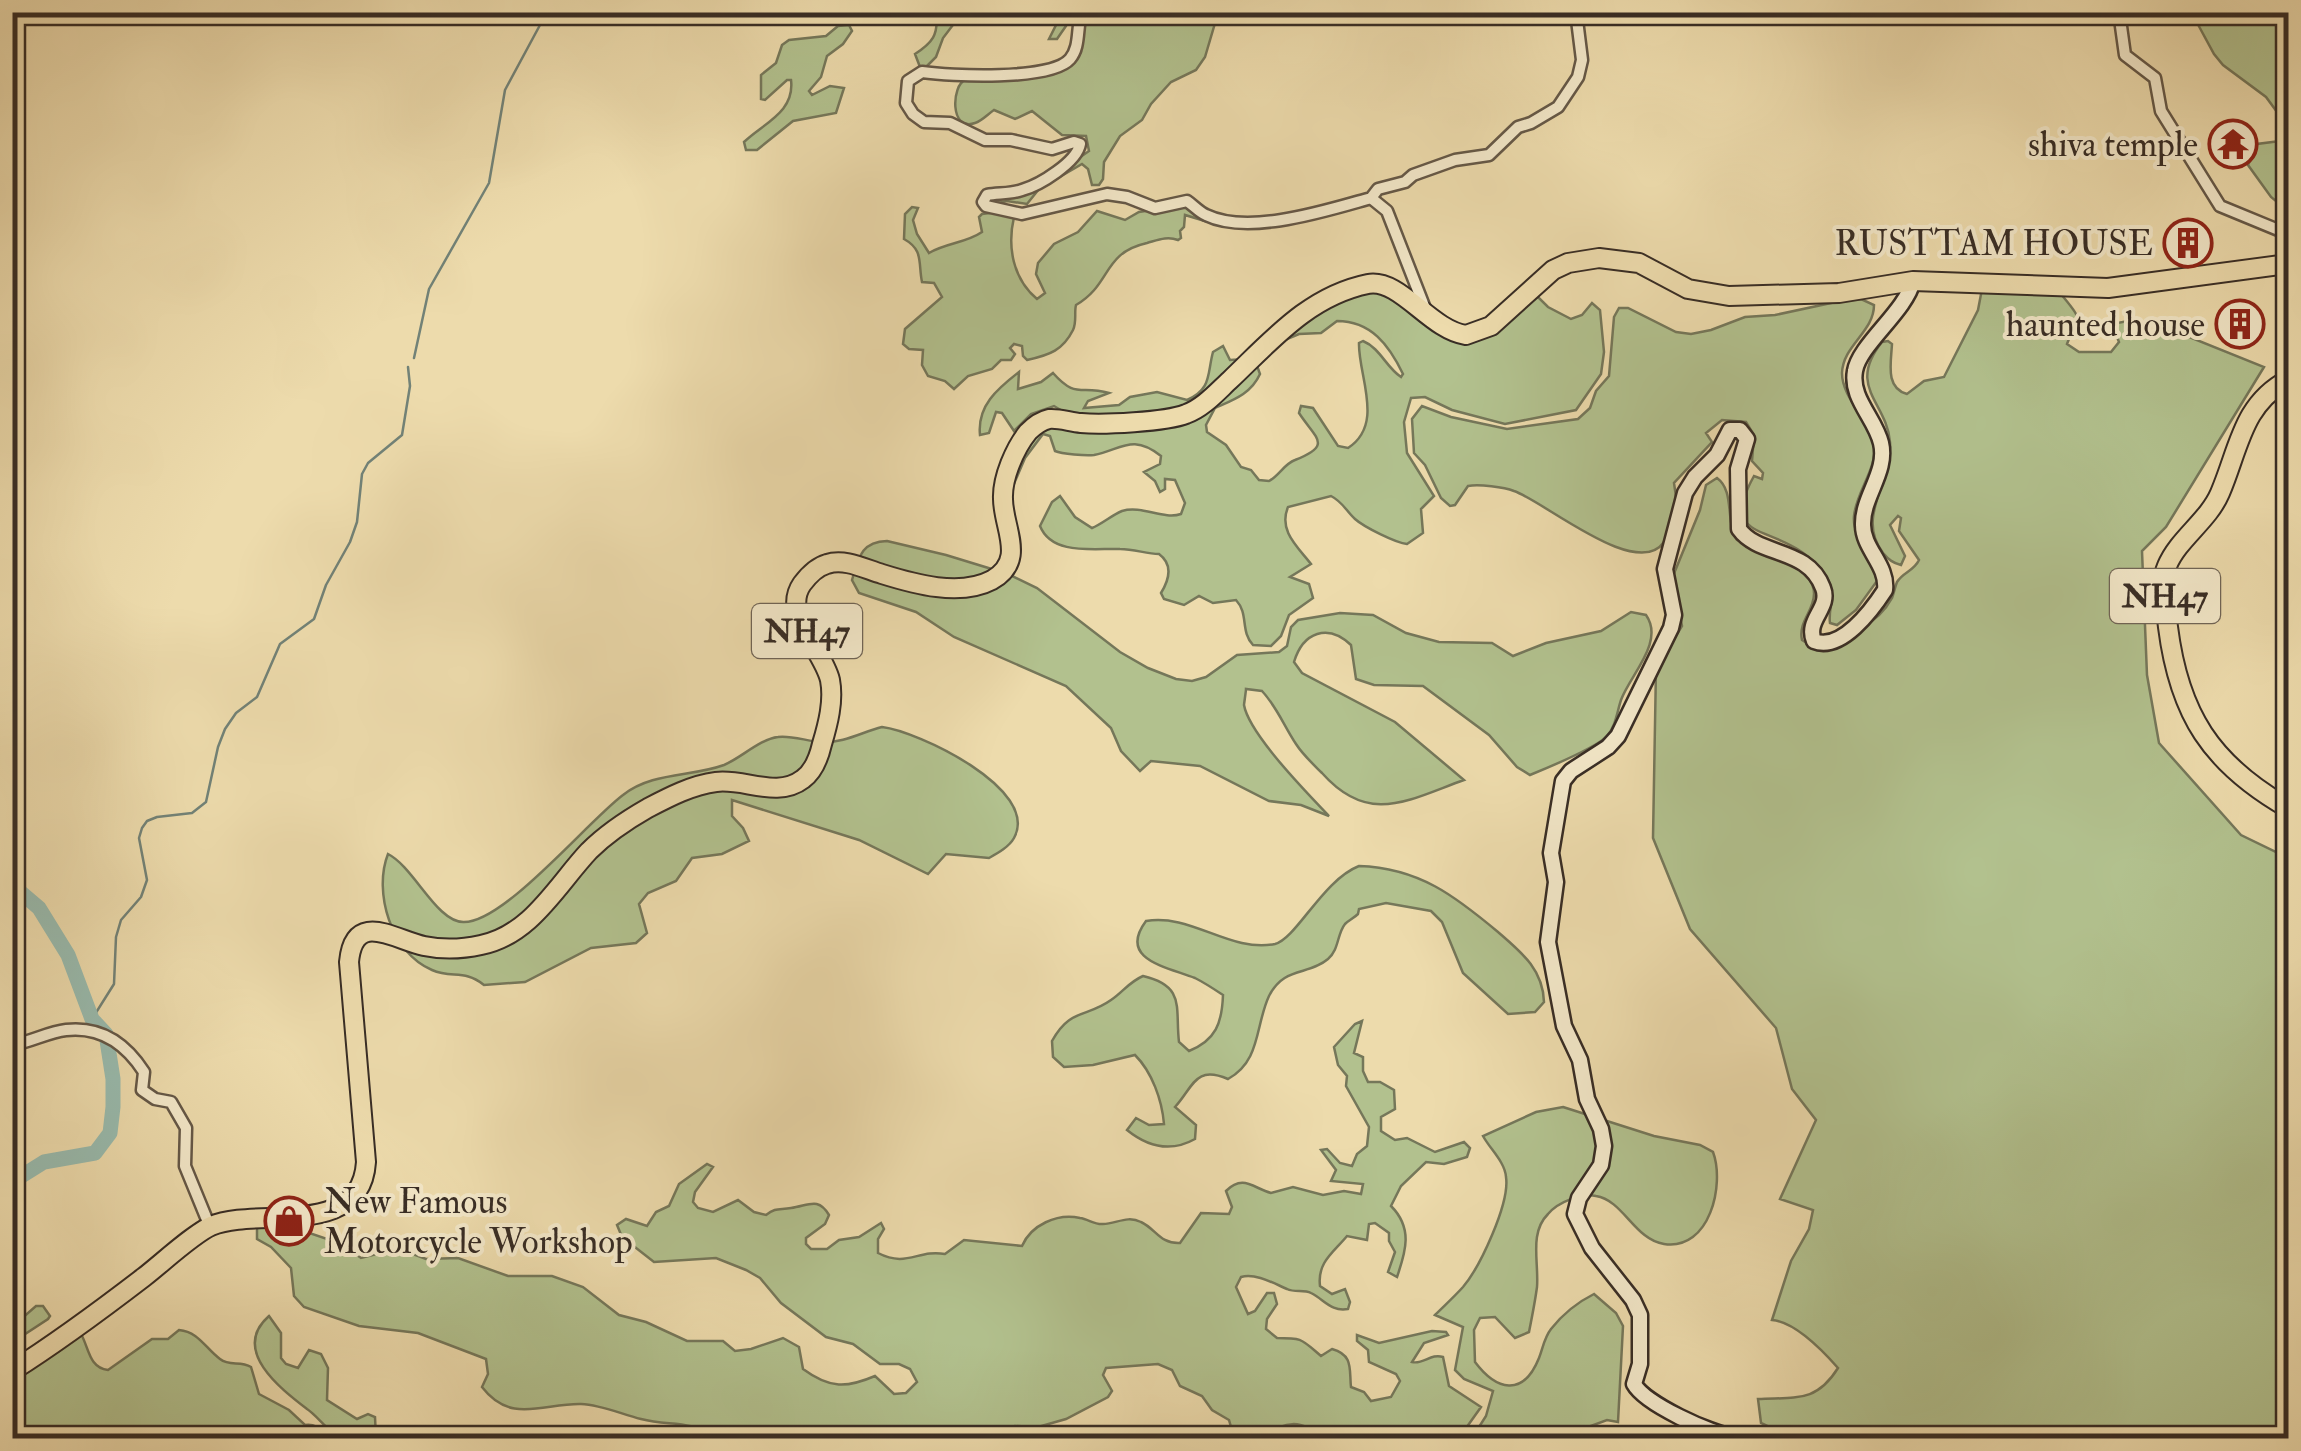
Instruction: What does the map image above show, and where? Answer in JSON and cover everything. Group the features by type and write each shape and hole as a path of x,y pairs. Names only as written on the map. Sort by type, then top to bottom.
{"highway":[{"name":"NH47","path":"12,1371 92,1317 210,1227 325,1211 349,1200 361,1186 366,1162 349,962 352,946 360,936 371,931 383,932 420,945 445,948 498,940 540,908 597,844 652,806 712,783 730,781 772,788 789,786 805,778 821,748 831,697 823,661 796,608 800,587 818,567 832,562 947,588 984,583 1002,572 1011,559 1012,539 1003,491 1022,440 1039,422 1052,419 1101,423 1184,415 1207,401 1304,310 1370,283 1397,291 1426,316 1458,334 1478,333 1491,326 1553,270 1598,258 1645,265 1680,286 1714,296 1839,294 1913,281 2108,288 2288,264"},
{"name":"NH47","path":"2288,380 2249,414 2218,497 2174,553 2164,579 2174,666 2196,725 2235,770 2288,808"}],"street":[{"path":"1082,12 1076,50 1063,65 1018,74 953,76 919,72 907,84 908,108 924,122 950,124 985,140 1010,140 1052,149 1074,142 1080,144 1075,156 1032,186 986,196 986,206 1027,214 1090,196 1117,195 1156,208 1188,201 1220,220 1272,221 1371,198 1378,189 1404,182 1413,175 1455,160 1490,155 1518,127 1558,106 1578,78 1582,60 1576,12"},
{"path":"2119,12 2125,55 2155,78 2162,111 2220,206 2288,234"},
{"path":"1371,198 1387,211 1426,316"},
{"path":"1774,1438 1763,1434 1740,1438 1721,1434 1652,1403 1634,1384 1640,1358 1640,1315 1633,1300 1592,1248 1575,1214 1578,1198 1601,1165 1604,1146 1587,1099 1580,1060 1564,1026 1550,960 1548,934 1556,882 1551,853 1565,777 1618,736 1671,628 1674,615 1665,568 1686,493 1695,477 1717,455 1730,430 1740,430 1748,439 1738,469 1736,509 1740,532 1751,541 1794,557 1824,590 1822,605 1811,625 1814,641 1827,643 1850,630 1885,590 1884,576 1862,524 1882,461 1882,449 1858,394 1854,374 1859,359 1908,296 1913,281"},
{"path":"12,1045 77,1030 106,1034 128,1050 144,1072 142,1090 155,1099 171,1102 186,1128 185,1166 210,1227"}],"green space":[{"path":"936,13 962,13 943,38 936,57 920,67 915,54 933,38"},
{"path":"1050,13 1218,13 1205,57 1196,70 1171,82 1142,120 1120,136 1104,162 1099,185 1092,185 1088,169 1082,164 1039,189 1027,204 994,204 991,198 1033,190 1089,151 1086,136 1062,135 1032,111 1015,119 994,110 978,122 967,124 957,115 957,90 965,80 1044,75 1071,64 1081,52 1078,18 1068,23 1057,39 1049,39 1057,23"},
{"path":"2197,13 2288,13 2288,121 2266,97 2223,65 2195,19"},
{"path":"849,25 852,31 827,56 821,77 809,91 812,95 830,86 844,88 836,113 793,121 757,150 746,150 744,142 788,101 791,80 761,99 761,75 776,63 782,45 789,40 826,36 838,26"},
{"path":"2288,140 2288,211 2271,197 2248,165 2257,144"},
{"path":"1184,205 1205,221 1185,215 1178,240 1159,240 1122,254 1088,297 1076,305 1073,330 1049,354 1027,360 1022,346 1014,344 1010,348 1015,354 1011,360 1001,360 992,369 968,376 954,389 945,381 928,376 922,365 923,350 909,349 903,344 905,329 942,297 934,283 922,282 917,252 904,239 905,214 912,207 918,208 913,220 929,253 982,232 982,214 998,212 1014,217 1014,262 1022,282 1037,299 1045,293 1036,274 1038,263 1054,244 1078,232 1097,211 1125,220 1139,212"},
{"path":"1374,287 1460,338 1537,296 1571,319 1582,315 1592,303 1600,310 1604,352 1601,374 1576,410 1505,424 1452,410 1425,397 1411,398 1404,422 1407,453 1434,496 1421,509 1423,533 1407,544 1395,541 1359,522 1331,496 1288,507 1287,531 1311,564 1290,577 1309,584 1313,598 1289,615 1281,636 1271,646 1253,645 1236,600 1213,603 1199,596 1184,605 1164,599 1161,593 1168,568 1159,554 1064,546 1046,536 1040,526 1052,502 1060,496 1075,517 1092,528 1130,510 1181,514 1185,503 1175,480 1165,479 1165,489 1160,492 1144,472 1160,464 1161,456 1134,444 1094,455 1063,453 1055,451 1050,436 1043,434 1025,458 1013,486 1025,439 1064,412 1054,406 1031,414 1014,431 1002,413 996,412 989,433 980,435 985,407 1019,372 1018,389 1041,382 1053,373 1073,389 1109,393 1088,401 1084,408 1119,405 1130,397 1157,392 1187,400 1205,386 1213,352 1223,346 1230,360 1256,363 1260,374 1247,391 1215,408 1206,425 1207,432 1226,445 1241,467 1251,470 1259,480 1269,481 1317,445 1315,435 1299,413 1301,406 1313,408 1338,446 1348,448 1359,438 1365,426 1367,399 1359,343 1369,344 1396,373 1401,377 1403,374 1378,337 1360,325 1337,321 1321,333 1299,334 1285,340 1289,323"},
{"path":"1982,289 2060,293 2077,318 2067,344 2079,352 2111,352 2119,342 2114,330 2117,323 2139,319 2142,333 2172,330 2264,367 2166,527 2142,551 2147,675 2159,743 2241,835 2288,858 2288,1438 1822,1438 1817,1432 1786,1435 1761,1423 1758,1399 1813,1393 1838,1368 1799,1332 1772,1320 1813,1210 1780,1199 1816,1120 1792,1089 1776,1028 1690,929 1653,838 1656,668 1682,626 1673,576 1706,485 1717,478 1726,491 1737,540 1795,567 1812,584 1813,600 1802,628 1802,640 1810,645 1834,638 1876,618 1892,598 1899,579 1919,560 1899,531 1898,516 1890,525 1905,556 1901,565 1887,558 1875,539 1874,512 1890,442 1868,383 1872,358 1882,342 1892,344 1892,381 1907,394 1924,381 1944,377 1978,310"},
{"path":"1861,299 1874,305 1869,323 1847,354 1842,373 1846,391 1874,442 1873,460 1854,524 1877,581 1856,610 1837,625 1830,623 1831,589 1819,567 1797,549 1757,530 1743,518 1745,494 1754,476 1762,479 1763,473 1752,461 1754,435 1746,422 1722,420 1706,433 1712,442 1674,483 1676,506 1671,528 1664,542 1651,551 1633,552 1613,546 1504,488 1468,486 1455,505 1450,506 1414,453 1412,419 1422,406 1451,417 1507,429 1578,419 1590,408 1596,391 1609,376 1614,317 1619,308 1628,308 1676,332 1691,334 1745,317 1775,315"},
{"path":"887,541 1008,574 1037,588 1120,652 1148,668 1192,681 1206,677 1237,655 1279,652 1287,646 1291,627 1298,620 1340,613 1373,615 1406,633 1439,642 1492,643 1513,656 1546,643 1601,631 1631,612 1646,615 1651,636 1607,736 1530,775 1517,767 1489,735 1423,686 1374,685 1356,679 1351,645 1334,634 1317,634 1303,644 1294,662 1302,673 1395,722 1464,780 1390,804 1356,799 1339,789 1305,756 1262,691 1246,689 1244,705 1256,731 1329,816 1301,805 1269,801 1200,766 1151,761 1140,771 1121,751 1111,728 1066,686 954,637 916,612 859,593 852,580 859,558 872,544"},
{"path":"882,727 946,751 993,782 1010,801 1018,819 1009,844 989,858 946,854 928,874 859,840 732,800 732,816 749,841 722,854 692,858 676,881 648,893 639,904 647,933 636,943 591,948 525,982 484,985 470,977 432,970 406,950 389,920 383,886 388,854 444,914 464,922 481,918 523,889 623,795 646,782 724,765 771,738 831,742"},
{"path":"1359,866 1418,878 1467,907 1529,962 1540,980 1544,1002 1535,1012 1508,1014 1463,973 1442,922 1431,911 1386,903 1359,909 1342,928 1328,959 1275,986 1252,1053 1239,1071 1228,1079 1202,1076 1191,1085 1175,1107 1196,1125 1195,1139 1177,1146 1160,1146 1127,1130 1136,1118 1149,1125 1164,1124 1155,1087 1135,1055 1064,1067 1053,1057 1052,1041 1065,1023 1102,1006 1143,976 1157,980 1172,992 1179,1042 1189,1051 1198,1047 1216,1029 1223,995 1142,953 1139,934 1146,921 1179,922 1242,943 1275,944 1292,932 1334,883"},
{"path":"1362,1021 1354,1053 1363,1057 1368,1082 1380,1082 1394,1090 1395,1109 1381,1117 1381,1131 1395,1140 1407,1138 1435,1152 1464,1142 1470,1148 1467,1157 1444,1164 1426,1162 1401,1186 1391,1206 1405,1231 1405,1249 1397,1277 1388,1272 1395,1252 1389,1233 1375,1223 1369,1224 1367,1240 1347,1236 1328,1258 1321,1270 1320,1286 1332,1294 1345,1289 1350,1302 1348,1309 1337,1309 1308,1292 1290,1290 1258,1277 1241,1277 1236,1287 1248,1314 1255,1311 1267,1293 1274,1293 1277,1304 1267,1319 1266,1329 1277,1338 1301,1341 1321,1356 1332,1349 1344,1355 1351,1387 1364,1392 1371,1401 1391,1397 1400,1381 1396,1374 1369,1362 1368,1350 1357,1341 1357,1335 1379,1343 1432,1331 1446,1332 1448,1335 1424,1343 1412,1362 1443,1357 1449,1386 1481,1407 1459,1438 1317,1438 1306,1427 1292,1424 1278,1428 1266,1438 1227,1438 1229,1420 1212,1410 1202,1396 1180,1386 1172,1370 1158,1364 1106,1368 1103,1375 1112,1391 1108,1397 1066,1419 1038,1427 1015,1426 1006,1438 714,1438 687,1425 652,1421 589,1405 516,1409 493,1399 482,1387 488,1374 486,1359 418,1333 359,1326 304,1307 294,1296 291,1268 257,1239 257,1226 286,1225 342,1244 361,1258 405,1251 426,1259 458,1258 508,1276 552,1276 583,1287 619,1315 646,1322 687,1341 723,1341 735,1351 783,1338 799,1347 803,1369 822,1380 847,1384 875,1376 894,1394 906,1393 917,1382 910,1369 899,1364 880,1364 853,1344 826,1337 781,1303 760,1278 716,1258 654,1262 622,1237 617,1225 626,1219 647,1226 656,1212 669,1206 679,1184 707,1164 713,1167 695,1192 693,1202 698,1208 713,1212 738,1200 754,1212 766,1215 817,1204 829,1215 825,1224 806,1238 811,1249 827,1249 839,1240 859,1237 881,1223 884,1229 878,1239 878,1253 897,1259 945,1254 964,1240 1022,1246 1038,1227 1062,1217 1100,1224 1136,1220 1168,1241 1180,1243 1201,1213 1229,1214 1232,1207 1226,1191 1238,1183 1271,1193 1293,1187 1323,1195 1344,1191 1361,1194 1363,1184 1331,1181 1336,1170 1321,1150 1327,1149 1340,1163 1352,1166 1357,1154 1367,1146 1369,1127 1346,1086 1347,1076 1338,1065 1334,1047"},
{"path":"1563,1107 1713,1152 1715,1197 1703,1226 1680,1243 1654,1241 1614,1205 1596,1196 1577,1197 1552,1210 1542,1222 1537,1239 1537,1287 1529,1332 1515,1338 1495,1317 1480,1318 1474,1330 1475,1362 1500,1384 1517,1384 1533,1371 1555,1324 1594,1294 1616,1313 1623,1326 1618,1422 1607,1420 1558,1438 1472,1438 1486,1416 1493,1391 1464,1379 1455,1370 1463,1327 1435,1315 1470,1278 1503,1202 1505,1171 1483,1136 1536,1112"},
{"path":"36,1306 43,1306 50,1316 13,1342 13,1326"},
{"path":"269,1316 281,1333 281,1358 286,1364 298,1368 309,1350 321,1354 328,1368 327,1400 357,1419 368,1414 375,1417 376,1438 339,1436 273,1380 257,1355 255,1342 258,1329"},
{"path":"179,1330 197,1337 224,1361 251,1367 259,1394 330,1438 13,1438 13,1393 19,1390 23,1371 81,1334 93,1361 108,1370 152,1339 168,1339"}],"waterway":[{"path":"414,358 429,289 489,183 505,90 547,12"},
{"path":"92,1019 114,984 116,937 121,920 141,897 147,880 139,838 142,828 157,817 192,813 206,802 225,729 236,713 257,697 280,644 314,619 357,522 362,474 368,463 402,435 410,386 408,367"},
{"path":"12,885 39,908 68,955 92,1019 106,1034 113,1079 110,1133 95,1153 44,1162 12,1182"}],"place":[{"name":"shiva temple","path":"2233,144"},
{"name":"RUSTTAM HOUSE","path":"2188,243"},
{"name":"haunted house","path":"2240,324"},
{"name":"New Famous Motorcycle Workshop","path":"289,1221"}]}
